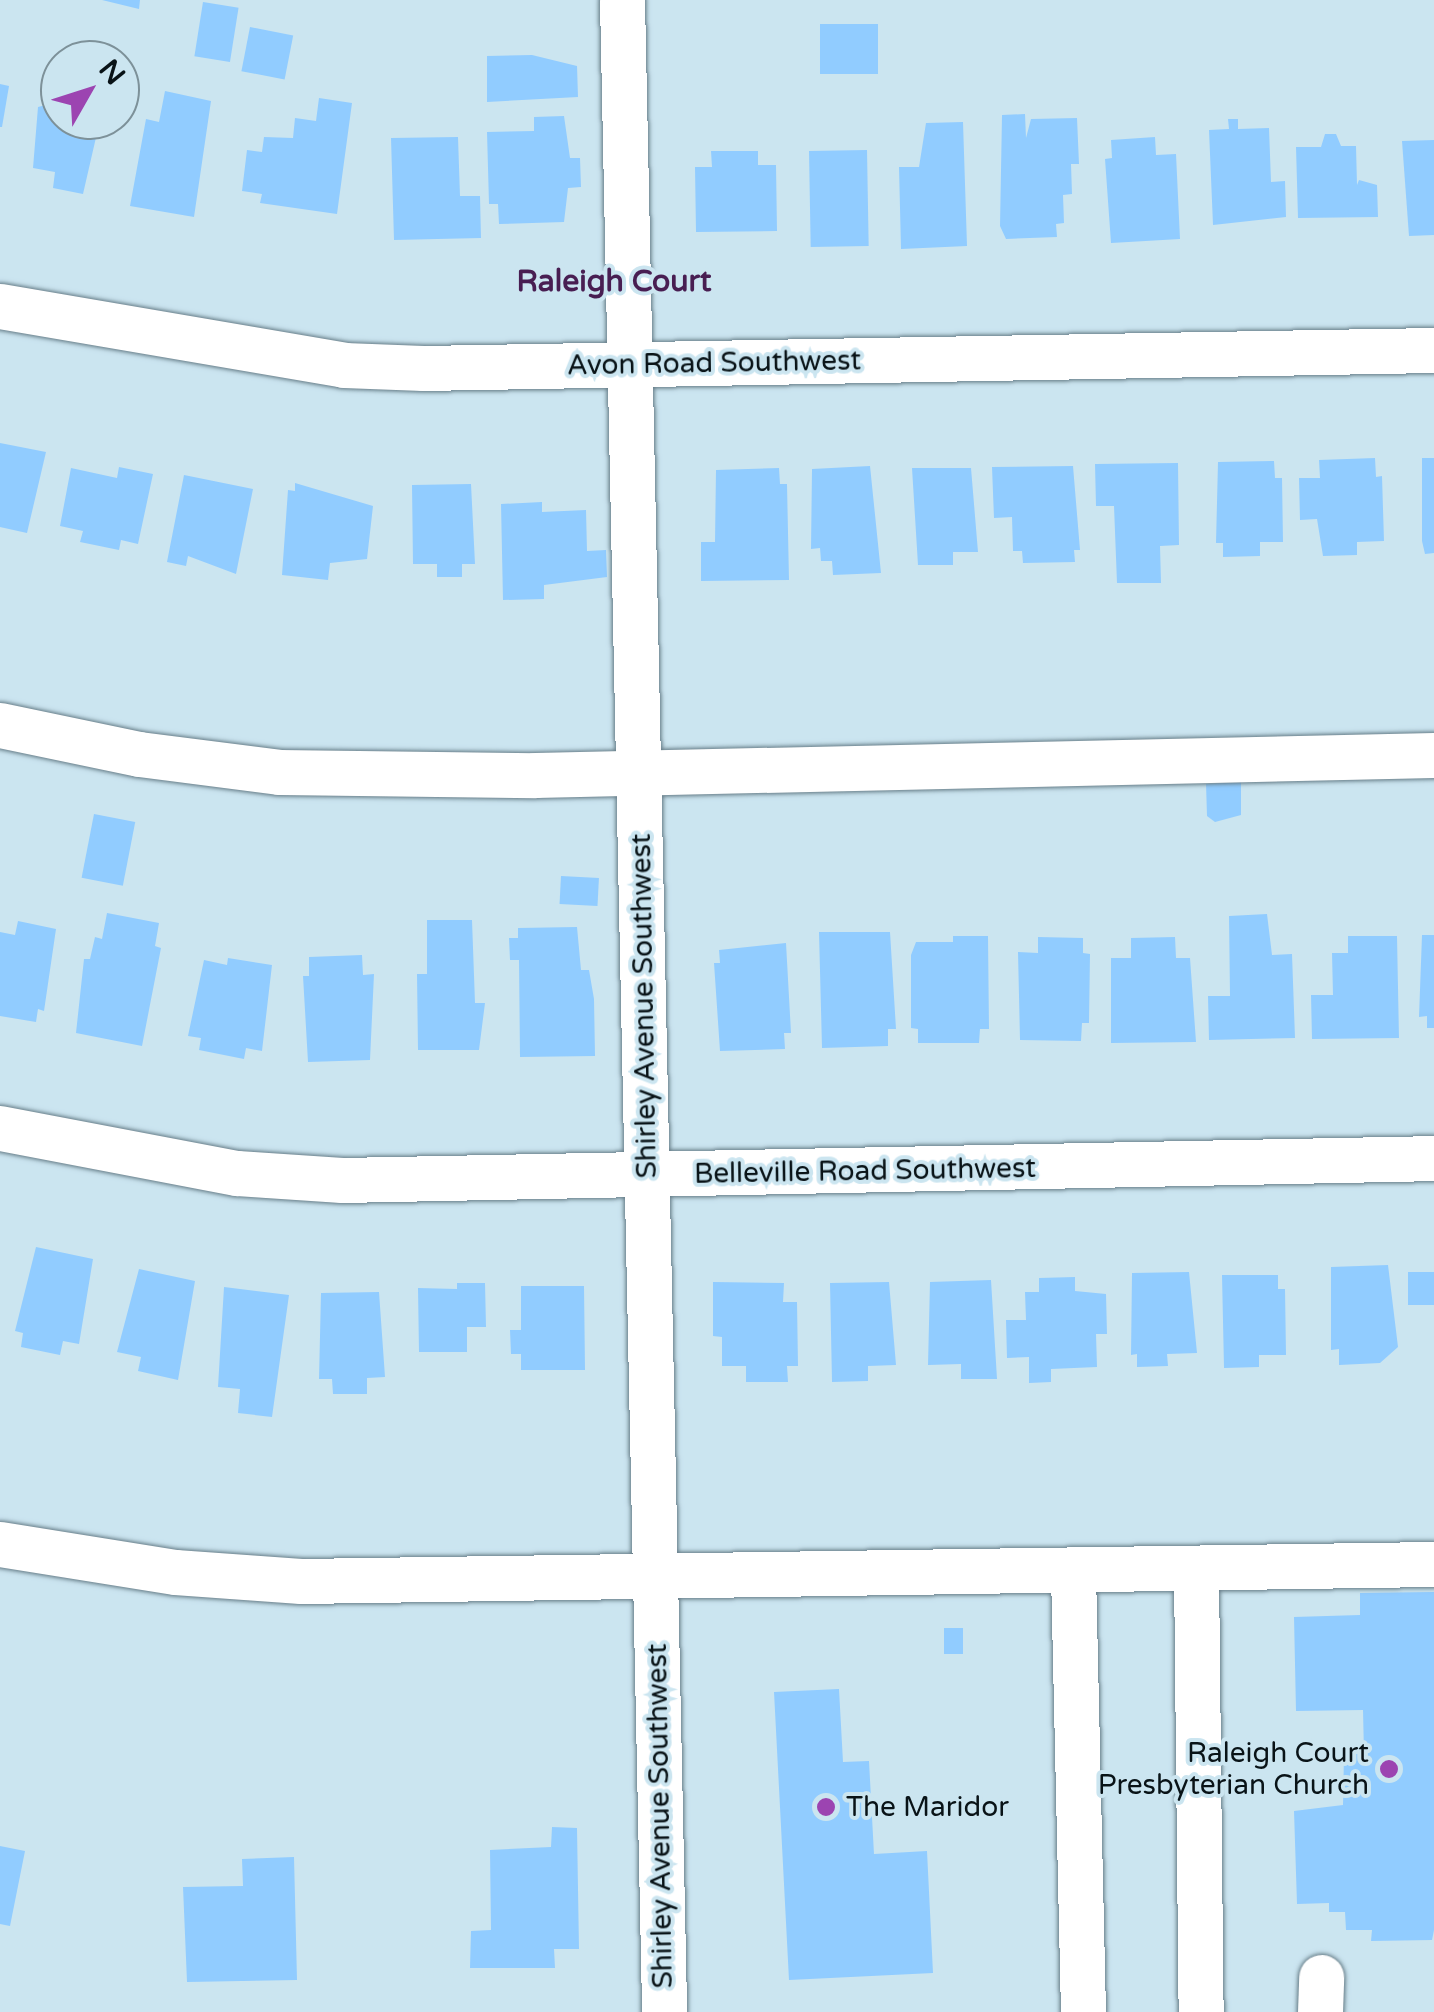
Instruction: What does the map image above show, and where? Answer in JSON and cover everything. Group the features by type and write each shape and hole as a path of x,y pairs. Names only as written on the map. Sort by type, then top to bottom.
{"street":[{"name":"Shirley Avenue Southwest","path":"622,0 664,2012"},
{"name":"Avon Road Southwest","path":"0,306 344,365 631,365 1434,350"},
{"path":"0,725 139,754 279,772 638,770 1434,755"},
{"name":"Belleville Road Southwest","path":"0,1128 237,1173 342,1180 1434,1158"},
{"path":"0,1544 175,1572 301,1580 655,1579 1434,1564"},
{"path":"1196,1568 1201,2012"},
{"path":"1073,1572 1082,2012"}],"building":[{"path":"102,0 140,0 139,9"},
{"path":"203,2 239,8 230,62 194,56"},
{"path":"820,24 878,24 878,74 820,74"},
{"path":"250,27 293,35 285,80 241,71"},
{"path":"532,55 577,66 578,97 487,102 487,56"},
{"path":"0,84 9,86 2,127 0,127"},
{"path":"165,91 211,101 194,217 130,206 146,119 159,122"},
{"path":"319,98 352,103 337,214 260,203 262,194 242,191 247,150 262,152 264,137 293,138 295,118 316,121"},
{"path":"38,107 40,140 95,140 83,194 53,188 55,172 33,168"},
{"path":"1025,114 1026,138 1031,119 1077,118 1079,164 1071,164 1072,194 1063,195 1064,223 1056,224 1057,237 1006,239 1000,226 1002,115"},
{"path":"564,116 570,158 580,158 581,187 568,188 564,222 499,224 498,204 489,204 487,132 534,131 534,117"},
{"path":"1228,119 1238,119 1238,129 1269,128 1271,182 1285,181 1286,217 1213,225 1209,130 1229,129"},
{"path":"963,122 967,246 901,249 899,167 919,167 926,123"},
{"path":"1325,134 1336,134 1341,146 1356,146 1357,185 1359,180 1377,185 1378,217 1298,218 1296,147 1321,147"},
{"path":"458,137 460,196 480,196 481,238 394,240 391,138"},
{"path":"1155,137 1156,155 1176,154 1180,239 1111,243 1105,159 1112,158 1111,140"},
{"path":"1434,140 1434,235 1409,236 1402,141"},
{"path":"867,150 869,246 811,247 809,151"},
{"path":"711,151 758,151 758,165 776,165 777,231 696,232 695,167 712,167"},
{"path":"0,443 46,452 27,533 0,527"},
{"path":"1375,458 1376,477 1382,476 1384,541 1357,542 1357,555 1323,556 1317,519 1300,520 1299,478 1320,478 1319,460"},
{"path":"1422,458 1434,458 1434,553 1425,554 1422,541"},
{"path":"1274,461 1275,478 1282,478 1283,542 1260,542 1260,556 1223,557 1223,543 1216,543 1218,462"},
{"path":"1178,463 1179,545 1160,546 1161,583 1117,583 1114,506 1096,506 1095,464"},
{"path":"870,466 881,573 833,575 832,561 821,561 820,548 811,549 812,469"},
{"path":"1073,466 1080,550 1074,550 1075,562 1023,563 1022,551 1013,551 1012,517 994,518 992,467"},
{"path":"119,467 153,474 138,544 121,540 119,550 80,542 83,531 60,526 71,468 117,478"},
{"path":"779,468 780,484 787,484 789,580 701,581 701,542 715,542 716,470"},
{"path":"912,468 971,468 978,552 953,552 953,565 918,565"},
{"path":"184,475 253,489 236,574 188,556 186,566 167,562"},
{"path":"295,483 373,506 367,559 330,563 328,580 282,575 288,490 295,491"},
{"path":"471,484 475,564 462,564 462,577 437,577 437,564 413,564 412,485"},
{"path":"542,502 542,512 586,510 587,551 606,550 607,577 544,585 544,599 503,600 501,504"},
{"path":"1241,782 1241,815 1215,822 1207,816 1206,784"},
{"path":"94,814 135,822 123,886 82,878"},
{"path":"561,876 599,878 597,906 560,904"},
{"path":"107,913 159,923 155,946 161,948 142,1046 76,1033 84,959 90,959 95,937 102,939"},
{"path":"1267,914 1272,955 1292,954 1295,1038 1209,1040 1208,996 1230,996 1229,916"},
{"path":"427,920 472,920 475,1003 485,1003 479,1050 418,1050 417,974 427,974"},
{"path":"18,921 56,929 44,1011 38,1009 36,1022 0,1016 0,932 15,935"},
{"path":"577,927 581,970 589,970 594,999 595,1056 520,1057 519,960 510,960 509,938 518,938 518,928"},
{"path":"819,932 890,932 896,1029 888,1029 888,1046 822,1048"},
{"path":"1422,935 1434,935 1434,1028 1427,1028 1427,1016 1419,1017"},
{"path":"953,936 988,936 989,1029 980,1029 979,1043 918,1043 918,1029 911,1028 911,955 916,942 953,942"},
{"path":"1348,936 1397,936 1399,1038 1312,1039 1311,995 1333,995 1332,953 1348,953"},
{"path":"1038,937 1083,938 1083,953 1090,954 1089,1023 1082,1023 1081,1041 1020,1040 1018,952 1038,953"},
{"path":"1175,937 1176,958 1190,958 1196,1042 1111,1043 1111,958 1131,958 1131,938"},
{"path":"786,943 791,1033 784,1033 785,1049 720,1051 714,963 720,963 719,950"},
{"path":"362,955 363,975 374,974 370,1060 308,1062 303,976 309,976 309,957"},
{"path":"228,958 272,965 262,1051 246,1048 244,1059 199,1050 201,1038 188,1036 204,960 227,965"},
{"path":"36,1247 93,1259 79,1344 63,1341 60,1355 21,1347 23,1333 15,1331"},
{"path":"1388,1265 1398,1347 1380,1363 1339,1365 1339,1349 1331,1350 1331,1267"},
{"path":"139,1269 195,1281 178,1380 138,1371 141,1357 117,1352"},
{"path":"1189,1272 1197,1353 1167,1354 1168,1366 1137,1367 1137,1354 1131,1355 1132,1273"},
{"path":"1408,1272 1434,1272 1434,1305 1408,1305"},
{"path":"1222,1275 1278,1275 1278,1289 1285,1289 1286,1355 1259,1355 1259,1367 1224,1368"},
{"path":"1075,1277 1075,1291 1106,1294 1107,1334 1096,1334 1097,1367 1051,1369 1051,1382 1029,1383 1029,1357 1007,1358 1006,1320 1026,1320 1025,1292 1039,1292 1039,1278"},
{"path":"991,1280 997,1379 961,1379 961,1364 928,1365 930,1282"},
{"path":"713,1282 784,1283 783,1302 797,1302 798,1366 787,1366 788,1382 746,1382 746,1366 722,1366 722,1337 713,1336"},
{"path":"889,1282 896,1365 868,1366 868,1381 832,1382 830,1283"},
{"path":"457,1283 485,1283 486,1327 467,1327 467,1352 419,1352 418,1288 457,1289"},
{"path":"521,1286 584,1286 585,1370 521,1370 521,1354 511,1354 510,1330 521,1330"},
{"path":"224,1287 289,1295 272,1417 238,1413 240,1389 218,1387"},
{"path":"379,1292 385,1377 367,1378 367,1394 333,1394 332,1379 319,1379 321,1293"},
{"name":"Raleigh Court Presbyterian Church","path":"1434,1592 1434,1930 1432,1940 1371,1941 1372,1930 1346,1930 1345,1912 1329,1912 1329,1903 1297,1904 1294,1811 1343,1805 1344,1754 1364,1754 1363,1710 1296,1711 1294,1617 1360,1615 1360,1593"},
{"path":"944,1628 963,1628 963,1654 944,1654"},
{"name":"The Maridor","path":"839,1689 843,1762 869,1761 874,1854 927,1851 933,1973 789,1980 774,1692"},
{"path":"552,1827 577,1828 579,1949 554,1949 555,1968 470,1968 471,1931 491,1930 490,1850 551,1847"},
{"path":"0,1846 25,1851 10,1926 0,1924"},
{"path":"294,1857 297,1980 187,1982 183,1887 243,1886 242,1859"}],"place":[{"name":"Raleigh Court Presbyterian Church","path":"1389,1769"},
{"name":"The Maridor","path":"826,1807"}],"district":[{"name":"Raleigh Court","path":"614,282"}]}
